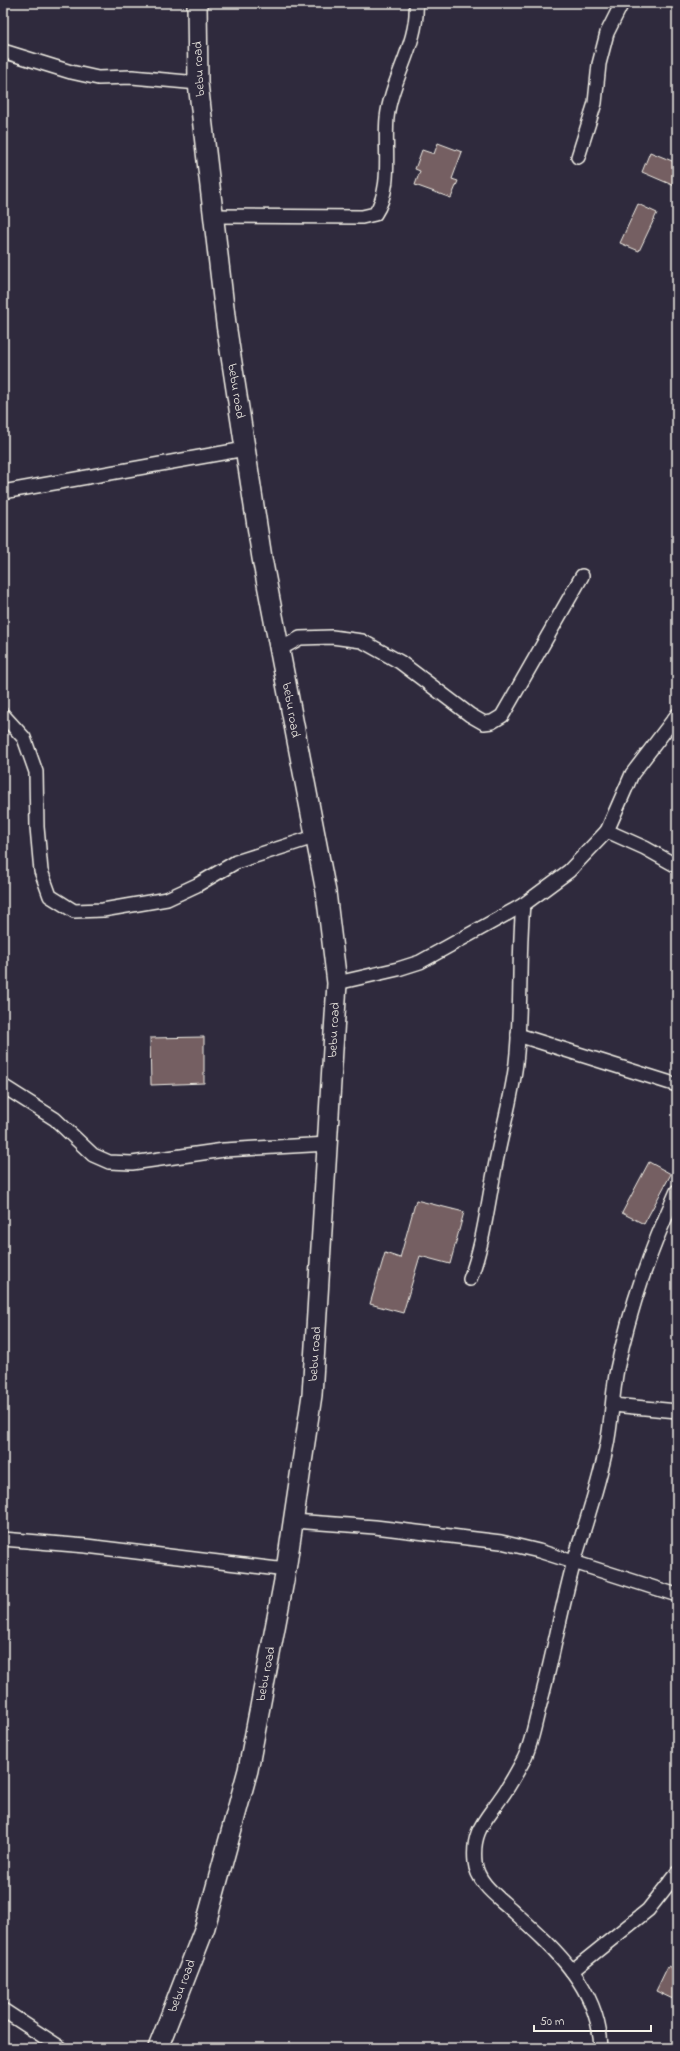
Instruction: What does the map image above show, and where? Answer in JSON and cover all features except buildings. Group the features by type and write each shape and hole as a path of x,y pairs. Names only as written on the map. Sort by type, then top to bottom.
{"street":[{"name":"bebu road","path":"158,2048 205,1927 248,1770 286,1570 312,1396 328,1144 336,982 326,892 314,836 262,558 226,324 212,216 198,83 197,3"},
{"path":"212,216 362,217 375,214 381,204 385,185 387,117 394,86 413,36 416,3"},
{"path":"578,157 595,103 599,64 607,33 622,3"},
{"path":"3,51 71,72 98,78 132,77 198,83"},
{"path":"3,492 245,449"},
{"path":"280,649 300,638 332,637 362,641 400,662 470,715 484,723 492,722 502,716 582,576"},
{"path":"3,715 24,738 36,772 37,827 41,871 50,896 74,911 103,910 167,899 197,885 236,862 314,836"},
{"path":"336,982 398,970 420,962 523,905 569,871 607,831 632,774 677,715"},
{"path":"607,831 645,848 677,866"},
{"path":"470,1279 479,1256 499,1141 516,1064 520,935 523,905"},
{"path":"518,1035 677,1085"},
{"path":"3,1086 55,1119 93,1154 109,1162 132,1163 224,1150 328,1144"},
{"path":"601,2048 601,2038 590,1998 572,1971 547,1942 486,1886 475,1866 474,1842 482,1823 501,1798 526,1756 544,1691 574,1562 594,1502 606,1448 617,1372 637,1290 650,1254 677,1191"},
{"path":"613,1405 677,1411"},
{"path":"294,1521 375,1527 501,1542 574,1562 677,1595"},
{"path":"3,1539 86,1546 286,1570"},
{"path":"572,1971 648,1910 677,1873"},
{"path":"3,2010 61,2048"}]}
